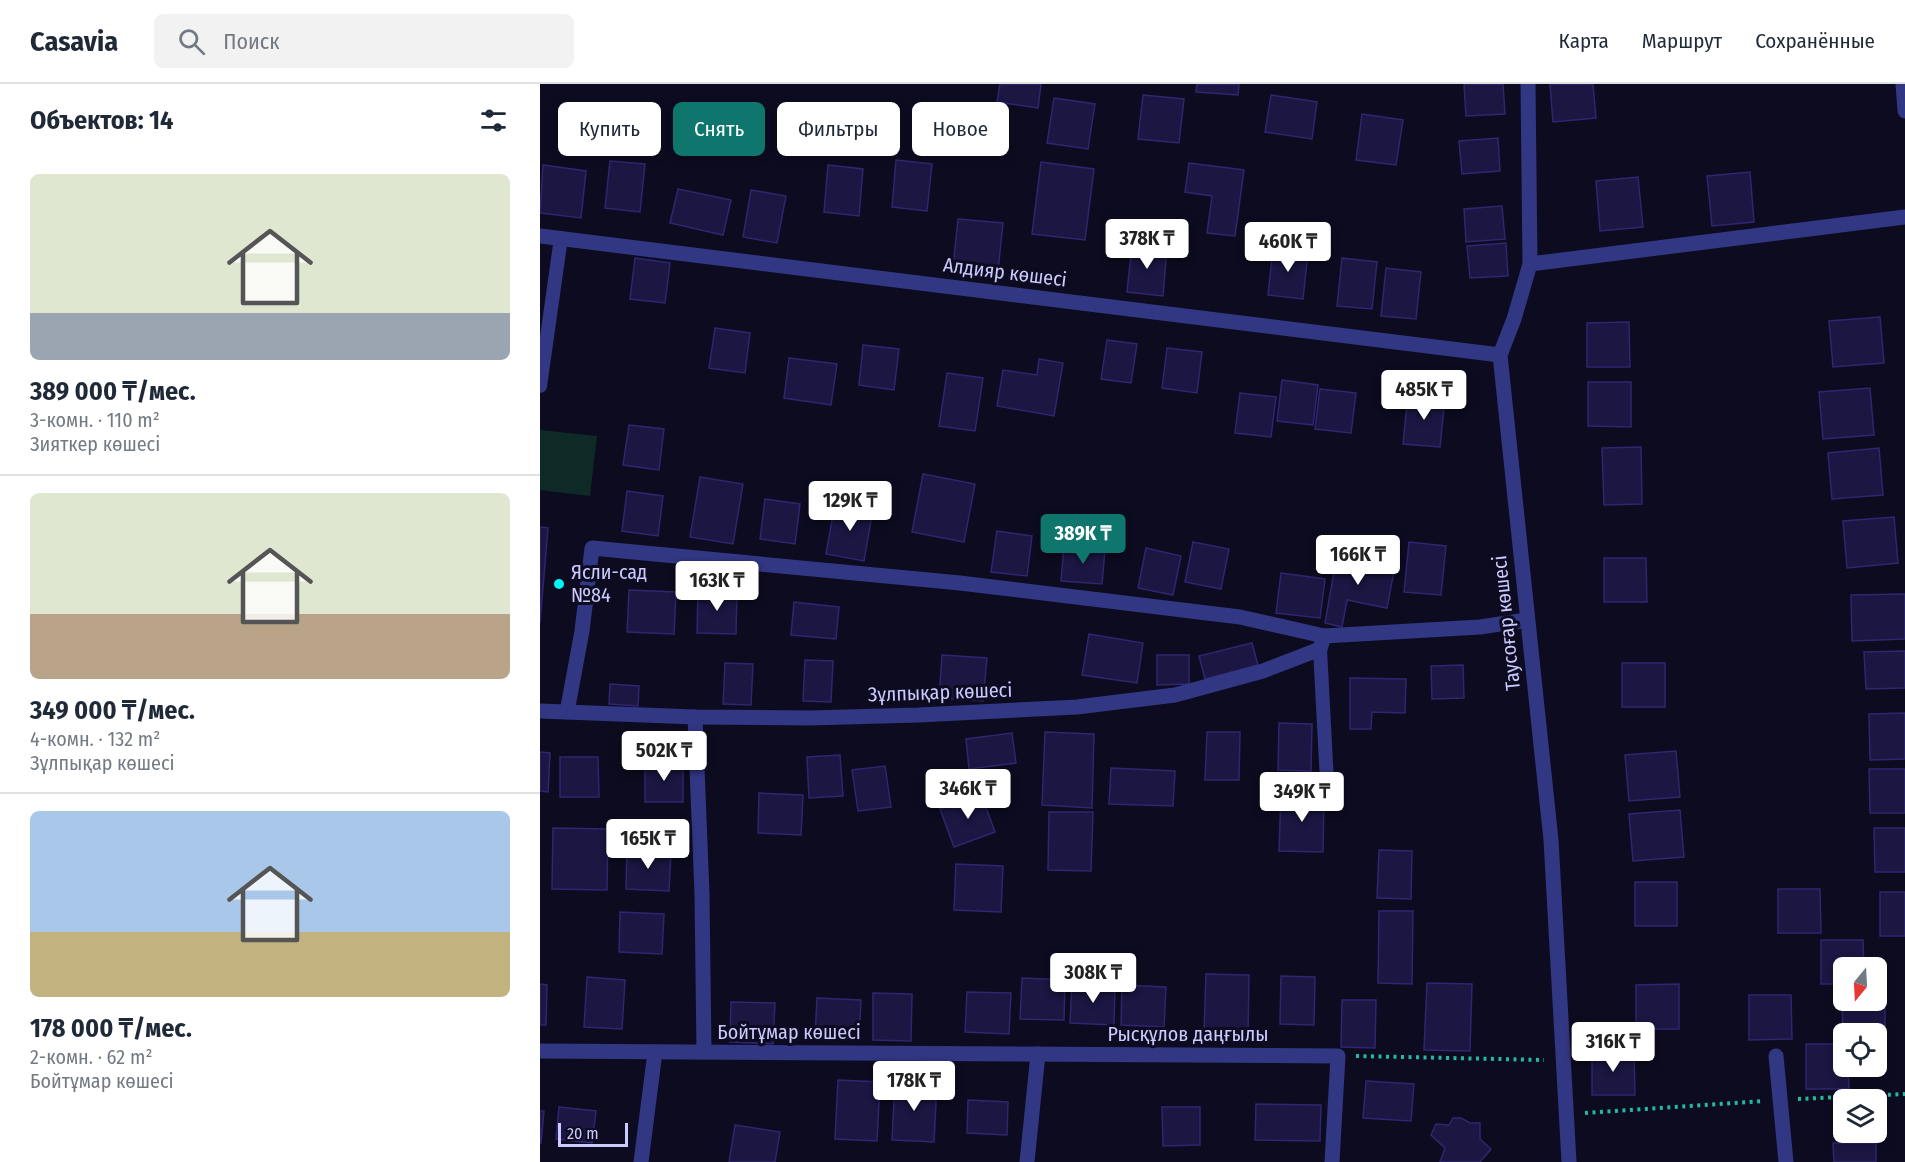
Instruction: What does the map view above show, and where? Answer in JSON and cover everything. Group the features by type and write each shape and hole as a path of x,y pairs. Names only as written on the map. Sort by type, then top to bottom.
{"street":[{"name":"Тауcоғар көшесі","path":"1528,84 1530,264 1514,319 1500,355 1551,840 1569,1162"},
{"path":"1903,84 1905,111"},
{"path":"1530,264 1905,217"},
{"name":"Алдияр көшесі","path":"540,236 1500,355"},
{"path":"567,712 582,631 592,548 972,584 1240,617 1322,643 1527,620"},
{"name":"Зұлпықар көшесі","path":"540,711 695,717 908,716 1077,707 1175,695 1263,670 1322,643"},
{"path":"695,717 702,894 704,1052"},
{"name":"Бойтұмар көшесі","path":"540,1051 1038,1054"},
{"path":"641,1162 655,1052"},
{"path":"1027,1162 1038,1054"},
{"name":"Рысқұлов даңғылы","path":"1038,1054 1338,1056"},
{"path":"1332,1162 1338,1056"},
{"path":"1776,1056 1786,1162"}],"lane":[{"path":"540,386 561,238"},
{"path":"1322,643 1328,782"}],"path":[{"path":"1338,1056 1564,1061"},
{"path":"1567,1114 1905,1094"}],"green space":[{"path":"540,430 597,436 590,496 540,490"}],"building":[{"path":"1000,84 1041,84 1038,108 997,102"},
{"path":"1197,84 1239,84 1238,95 1196,92"},
{"path":"1464,84 1503,84 1505,114 1466,116"},
{"path":"1550,84 1593,84 1596,118 1553,122"},
{"path":"1143,95 1184,99 1179,143 1138,139"},
{"path":"1271,95 1317,102 1312,139 1265,132"},
{"path":"1054,98 1095,104 1088,149 1047,143"},
{"path":"1362,114 1403,120 1396,165 1356,160"},
{"path":"1498,138 1500,171 1462,174 1459,141"},
{"path":"896,160 932,164 927,211 892,207"},
{"path":"610,161 645,164 640,212 605,208"},
{"path":"1041,162 1094,169 1085,240 1032,234"},
{"path":"1189,163 1244,170 1235,236 1207,233 1212,196 1185,192"},
{"path":"543,165 586,171 581,218 540,213"},
{"path":"828,165 863,169 859,216 824,212"},
{"path":"1750,172 1754,222 1712,226 1707,176"},
{"path":"1638,177 1643,227 1600,231 1596,181"},
{"path":"678,189 731,200 723,235 670,223"},
{"path":"751,190 786,196 777,243 743,237"},
{"path":"1502,206 1505,239 1466,242 1464,209"},
{"path":"958,219 1003,223 998,271 953,267"},
{"path":"1506,243 1508,276 1470,278 1467,246"},
{"path":"1132,245 1167,248 1163,296 1127,292"},
{"path":"1273,248 1308,252 1303,299 1268,295"},
{"path":"635,258 670,263 665,303 630,299"},
{"path":"1342,258 1377,262 1372,309 1337,306"},
{"path":"1386,268 1421,272 1416,319 1381,316"},
{"path":"1880,317 1884,363 1833,367 1829,321"},
{"path":"1629,322 1630,367 1587,367 1587,323"},
{"path":"715,328 750,333 745,373 709,368"},
{"path":"1107,340 1137,344 1131,383 1101,379"},
{"path":"863,345 899,349 894,390 859,385"},
{"path":"1167,348 1202,352 1197,393 1162,388"},
{"path":"789,358 837,364 831,405 784,398"},
{"path":"1039,359 1063,363 1054,416 997,406 1003,370 1037,375"},
{"path":"947,373 983,378 975,431 939,426"},
{"path":"1282,380 1318,385 1313,425 1277,421"},
{"path":"1588,382 1631,382 1631,427 1588,426"},
{"path":"1870,388 1874,435 1823,439 1819,392"},
{"path":"1320,389 1356,393 1351,433 1315,429"},
{"path":"1240,393 1276,397 1271,437 1235,433"},
{"path":"1408,394 1445,398 1440,447 1403,444"},
{"path":"629,425 664,429 659,470 623,465"},
{"path":"1641,447 1642,504 1604,505 1602,448"},
{"path":"1879,448 1883,495 1832,499 1828,453"},
{"path":"923,474 975,484 964,542 912,532"},
{"path":"700,477 743,484 733,544 690,537"},
{"path":"627,491 663,496 658,536 622,531"},
{"path":"765,499 800,504 795,544 760,539"},
{"path":"835,503 873,509 864,561 826,554"},
{"path":"1894,517 1898,563 1847,568 1843,521"},
{"path":"540,527 548,528 540,623"},
{"path":"997,531 1032,536 1027,576 991,572"},
{"path":"1193,542 1229,549 1221,589 1185,582"},
{"path":"1409,542 1446,546 1441,595 1404,592"},
{"path":"1064,545 1105,549 1102,584 1061,581"},
{"path":"1146,548 1181,556 1173,595 1138,588"},
{"path":"1337,555 1395,566 1387,608 1347,600 1342,627 1325,623"},
{"path":"1604,558 1646,558 1647,602 1604,602"},
{"path":"1281,573 1325,579 1320,618 1276,613"},
{"path":"629,590 676,592 674,634 627,632"},
{"path":"698,591 737,592 736,634 697,633"},
{"path":"1905,594 1905,639 1852,641 1851,595"},
{"path":"794,602 839,607 836,639 791,635"},
{"path":"1089,634 1143,643 1137,683 1082,675"},
{"path":"1252,643 1258,665 1205,679 1199,656"},
{"path":"1905,651 1905,688 1866,689 1864,652"},
{"path":"942,655 987,658 983,701 939,698"},
{"path":"1157,655 1189,655 1189,684 1157,685"},
{"path":"805,660 833,661 831,702 803,701"},
{"path":"725,663 753,664 751,705 723,704"},
{"path":"1622,663 1665,663 1665,707 1622,707"},
{"path":"1463,665 1464,698 1432,699 1431,666"},
{"path":"1350,678 1406,679 1405,713 1372,712 1371,729 1350,729"},
{"path":"610,684 639,686 638,706 609,704"},
{"path":"1905,713 1905,759 1870,760 1869,714"},
{"path":"1279,723 1312,724 1311,771 1278,770"},
{"path":"1045,732 1094,734 1092,808 1042,805"},
{"path":"1207,732 1240,732 1239,780 1205,780"},
{"path":"1012,733 1016,763 969,769 966,739"},
{"path":"1676,751 1680,797 1629,801 1625,755"},
{"path":"540,752 550,753 548,792 540,791"},
{"path":"840,755 843,796 809,798 807,757"},
{"path":"560,757 598,757 599,797 560,797"},
{"path":"645,761 683,762 683,802 645,802"},
{"path":"885,766 891,807 858,811 852,770"},
{"path":"1111,768 1175,771 1173,806 1109,804"},
{"path":"1869,769 1905,769 1905,813 1870,813"},
{"path":"759,793 803,795 801,835 758,833"},
{"path":"1281,793 1324,794 1323,852 1279,851"},
{"path":"981,794 995,832 954,847 940,809"},
{"path":"1680,810 1684,857 1633,861 1629,814"},
{"path":"1049,812 1093,812 1091,871 1048,870"},
{"path":"553,828 608,829 607,890 552,889"},
{"path":"1874,828 1905,828 1905,872 1875,872"},
{"path":"627,849 671,851 669,891 626,889"},
{"path":"1379,850 1412,851 1411,899 1377,898"},
{"path":"956,864 1003,866 1001,912 954,910"},
{"path":"1635,882 1677,882 1677,926 1635,926"},
{"path":"1778,889 1820,889 1821,933 1778,933"},
{"path":"1880,892 1905,892 1905,936 1880,936"},
{"path":"1379,911 1413,911 1412,984 1378,983"},
{"path":"620,912 664,914 662,954 619,952"},
{"path":"1821,940 1863,940 1864,957 1833,957 1833,984 1821,984"},
{"path":"1206,974 1249,975 1248,1034 1204,1032"},
{"path":"1281,976 1315,977 1314,1025 1280,1024"},
{"path":"587,977 625,980 622,1029 584,1027"},
{"path":"1022,978 1065,980 1064,1020 1020,1019"},
{"path":"1072,983 1115,984 1114,1025 1070,1023"},
{"path":"1427,983 1472,984 1470,1051 1424,1050"},
{"path":"540,984 547,985 546,1025 540,1025"},
{"path":"1679,984 1679,1029 1636,1029 1636,985"},
{"path":"1122,985 1166,987 1164,1027 1121,1025"},
{"path":"967,992 1011,993 1009,1034 965,1032"},
{"path":"873,993 912,994 911,1041 873,1040"},
{"path":"1749,995 1791,995 1792,1039 1749,1040"},
{"path":"817,998 861,1000 859,1040 815,1038"},
{"path":"1342,1000 1376,1000 1375,1048 1341,1047"},
{"path":"731,1002 775,1003 773,1044 730,1042"},
{"path":"1842,1011 1885,1011 1885,1023 1843,1023"},
{"path":"1806,1044 1833,1044 1833,1077 1848,1077 1849,1089 1806,1089"},
{"path":"1592,1051 1634,1051 1635,1095 1592,1095"},
{"path":"838,1080 880,1082 877,1141 835,1139"},
{"path":"895,1081 937,1083 934,1142 892,1140"},
{"path":"1366,1081 1414,1084 1411,1121 1363,1118"},
{"path":"968,1100 1008,1102 1007,1135 967,1133"},
{"path":"1256,1104 1321,1105 1320,1141 1255,1140"},
{"path":"559,1107 596,1111 592,1143 556,1139"},
{"path":"1162,1107 1200,1107 1200,1145 1163,1146"},
{"path":"540,1111 544,1111 541,1143 540,1143"},
{"path":"1453,1118 1461,1118 1470,1123 1480,1123 1480,1139 1491,1149 1480,1162 1440,1162 1445,1148 1431,1135 1436,1124 1449,1125"},
{"path":"735,1125 780,1132 775,1162 729,1162"},
{"path":"1833,1143 1876,1143 1876,1162 1834,1162"}],"place":[{"name":"Ясли-сад №84","path":"559,584"}]}
